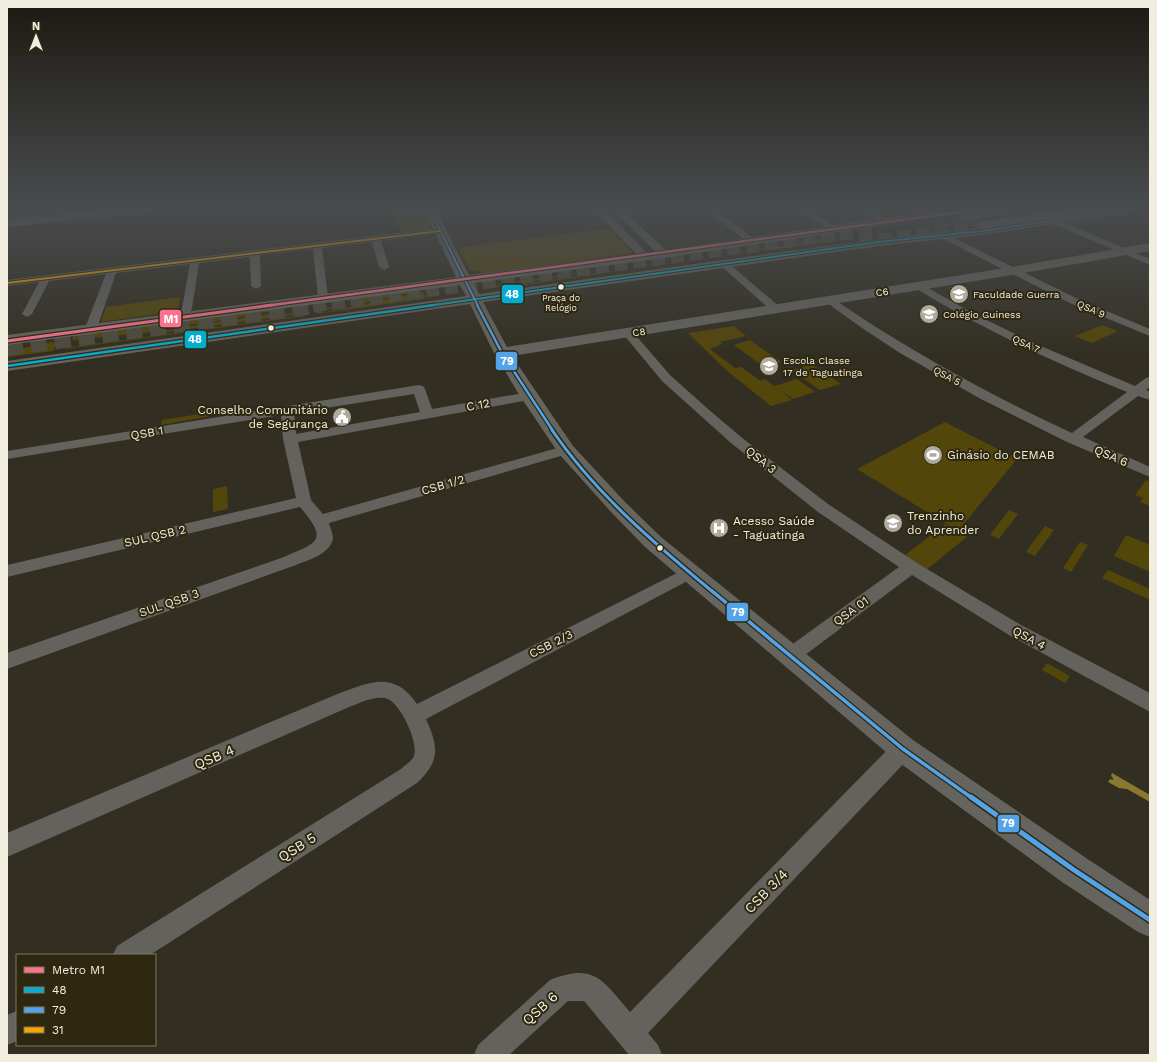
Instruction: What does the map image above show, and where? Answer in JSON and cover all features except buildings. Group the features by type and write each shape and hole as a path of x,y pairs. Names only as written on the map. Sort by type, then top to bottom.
{"main road":[{"path":"454,258 502,353 566,450 618,507 653,542 903,749 1074,870 1150,920"},
{"path":"7,340 632,258"},
{"path":"7,366 769,258"},
{"name":"C6","path":"776,308 1091,258"},
{"name":"C8","path":"502,353 628,334 776,308"}],"street":[{"path":"7,283 221,258"},
{"path":"255,258 256,286"},
{"path":"318,258 323,298"},
{"path":"381,258 384,267"},
{"name":"QSA 9","path":"986,258 1076,302 1150,333"},
{"path":"1138,258 1150,262"},
{"path":"184,316 188,308 195,261"},
{"path":"724,264 776,308"},
{"path":"91,328 112,270"},
{"path":"27,314 46,278"},
{"name":"QSA 7","path":"919,286 963,312 1005,334 1066,362 1144,394"},
{"name":"QSA 5","path":"828,300 861,324 914,358 985,396 1072,439"},
{"name":"QSA 3","path":"628,334 666,378 736,440 823,508 911,567"},
{"path":"1072,439 1144,394 1150,381"},
{"name":"QSB 1","path":"7,455 419,389 427,414"},
{"name":"C 12","path":"290,439 529,396"},
{"path":"287,411 290,439 304,501 320,520"},
{"name":"QSA 6","path":"1072,439 1150,472"},
{"name":"CSB 1/2","path":"320,520 566,450"},
{"name":"SUL QSB 2","path":"7,571 304,501"},
{"name":"SUL QSB 3","path":"7,661 308,554 323,544 325,537 320,520"},
{"name":"QSA 01","path":"790,656 911,567"},
{"name":"QSA 4","path":"911,567 1015,630 1150,703"},
{"name":"CSB 2/3","path":"413,716 689,573"},
{"name":"QSB 4","path":"7,845 342,701 369,692 382,690 392,691 399,695 413,716"},
{"name":"QSB 5","path":"128,954 409,776 420,766 426,756 425,744 413,716"},
{"name":"CSB 3/4","path":"629,1033 903,749"},
{"name":"QSB 6","path":"488,1055 560,990 569,986 580,986 592,989 648,1055"},
{"path":"7,1031 16,1026"}],"shaded area":[{"path":"463,258 599,258 483,273 470,270"},
{"path":"609,269 496,287 495,286 517,281"},
{"path":"611,271 612,272 505,287"},
{"path":"428,289 362,303 319,311 319,309 350,305 353,303 352,299"},
{"path":"423,292 426,298 445,294 430,298 316,314"},
{"path":"180,297 178,311 101,322 106,307"},
{"path":"273,309 273,311 201,324 179,325 146,333 72,340 74,333"},
{"path":"298,312 307,313 146,335 178,328 273,313 274,316"},
{"path":"305,316 66,349 66,348"},
{"path":"1102,325 1118,331 1092,343 1075,336"},
{"path":"734,326 746,336 720,342 722,344 710,349 735,368 741,367 761,381 765,379 774,386 797,379 815,392 793,399 780,390 792,400 771,406 726,370 688,333"},
{"path":"750,340 781,362 764,367 734,345"},
{"path":"52,342 57,344 53,351 7,357 7,349 19,349"},
{"path":"812,364 841,384 820,390 791,370"},
{"path":"212,412 211,416 161,425 162,420"},
{"path":"945,422 1017,459 958,531 857,469"},
{"path":"1146,480 1150,482 1150,506 1140,502 1143,498 1135,495"},
{"path":"227,486 228,509 213,512 213,489"},
{"path":"1009,510 1018,514 999,539 990,535"},
{"path":"945,524 967,537 926,570 904,556"},
{"path":"1045,526 1054,530 1035,556 1026,552"},
{"path":"1126,535 1150,545 1150,572 1114,556"},
{"path":"1080,542 1088,545 1071,572 1063,568"},
{"path":"1108,570 1150,589 1150,600 1102,578"},
{"path":"1047,663 1070,676 1065,683 1042,670"},
{"path":"1112,773 1150,795 1150,802 1127,789 1119,788 1108,782 1110,779 1113,780 1111,776"}],"tunnel":[{"path":"313,306 668,258"},
{"path":"7,348 321,305"}],"metro line":[{"name":"M1","path":"7,341 624,258"}],"transit line":[{"name":"31","path":"7,283 219,258"},
{"name":"79","path":"453,258 502,353 566,450 618,507 653,542 903,749 1074,870 1150,920"},
{"name":"48","path":"7,366 769,258"}],"place":[{"name":"Praça do Relógio","path":"561,287"},
{"name":"Faculdade Guerra","path":"959,294"},
{"name":"Colégio Guiness","path":"929,314"},
{"name":"Escola Classe 17 de Taguatinga","path":"769,366"},
{"name":"Conselho Comunitário de Segurança","path":"342,417"},
{"name":"Ginásio do CEMAB","path":"933,455"},
{"name":"Trenzinho do Aprender","path":"893,523"},
{"name":"Acesso Saúde - Taguatinga","path":"719,528"}]}
